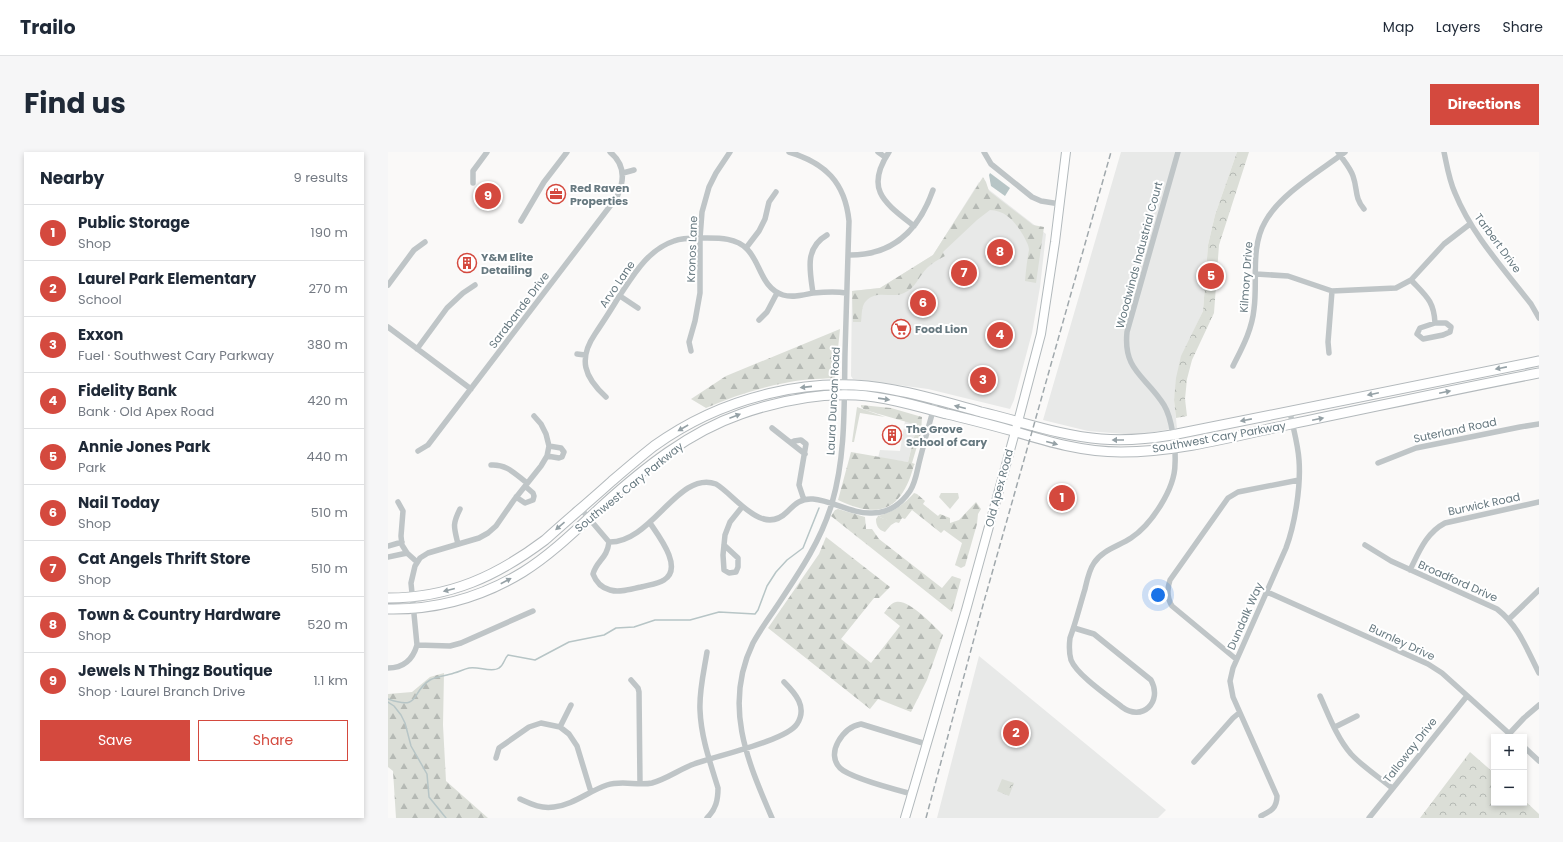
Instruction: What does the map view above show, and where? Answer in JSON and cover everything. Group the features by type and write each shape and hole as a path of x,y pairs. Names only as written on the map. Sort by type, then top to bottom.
{"main road":[{"name":"Old Apex Road","path":"905,818 966,610 1041,334 1048,295 1066,152"},
{"name":"Southwest Cary Parkway","path":"388,598 412,597 451,590 475,582 498,571 526,554 654,446 708,415 737,403 767,394 803,388 845,385 894,390 1054,431 1099,439 1143,439 1172,435 1290,412 1539,360"},
{"name":"Southwest Cary Parkway","path":"388,610 430,607 448,603 478,594 503,583 533,565 663,456 684,441 713,425 740,414 802,398 845,395 887,399 1015,432 1058,445 1084,450 1133,452 1174,448 1539,373"}],"street":[{"path":"472,182 473,171 487,152"},
{"path":"521,221 544,182 567,152"},
{"path":"610,152 619,162 623,173 634,170"},
{"name":"Kronos Lane","path":"691,351 689,342 695,321 700,293 700,238 702,212 716,173 730,152"},
{"name":"Laura Duncan Road","path":"772,818 745,749 741,730 740,698 743,674 750,650 758,634 809,557 819,537 832,503 842,445 845,395 846,293 849,221 846,202 835,180 827,171 802,154 789,152"},
{"path":"878,152 887,155 880,168 878,178 881,195 890,208 914,226"},
{"path":"984,152 992,164 1032,198 1060,204"},
{"name":"Woodwinds Industrial Court","path":"1074,628 1094,634 1151,680 1154,685 1155,694 1148,708 1137,713 1125,710 1079,672 1072,661 1069,652 1070,638 1090,568 1093,563 1101,554 1131,538 1142,529 1167,494 1172,483 1175,469 1174,448 1168,416 1164,405 1132,364 1127,353 1126,341 1127,332 1178,152"},
{"name":"Tarbert Drive","path":"1444,152 1453,188 1470,224 1531,304 1539,318"},
{"path":"1341,153 1352,173 1356,186 1358,202 1364,209"},
{"name":"Kilmory Drive","path":"1233,366 1252,321 1258,242 1262,228 1269,215 1281,200 1341,153"},
{"name":"Sarabande Drive","path":"418,451 428,445 617,197 623,183 623,173"},
{"path":"848,255 868,254 888,247 901,239 914,226 925,210 933,190"},
{"path":"776,192 769,202 765,219 760,231 746,248 764,278 778,293 791,296 828,292 846,293"},
{"path":"1256,274 1293,277 1332,291 1396,288 1411,280 1444,244 1470,224"},
{"path":"813,293 810,269 812,251 820,239 827,235"},
{"name":"Arvo Lane","path":"585,355 588,345 636,270 656,250 679,239 700,238 726,239 736,242 746,248"},
{"path":"388,285 414,250 424,242"},
{"path":"1411,280 1431,304 1434,310 1435,324"},
{"path":"417,349 447,308 475,284"},
{"path":"1329,353 1328,342 1332,291"},
{"path":"759,320 767,312 778,293"},
{"path":"620,296 638,308"},
{"path":"1435,324 1449,324 1451,327 1450,332 1423,339 1418,336 1417,334 1420,328 1435,324"},
{"path":"388,327 470,389"},
{"path":"577,354 585,355 585,364 589,377 593,384 606,397"},
{"path":"608,542 622,541 650,524 688,487 700,482 711,482 716,484 742,506 765,520 774,520 782,517 796,504 804,500 812,499 832,503 860,512 882,512 898,504 912,487 936,401"},
{"name":"Dundalk Way","path":"1261,816 1273,809 1277,796 1270,777 1239,713 1230,686 1231,675 1236,659 1267,592 1292,530 1299,480 1299,460 1290,412"},
{"path":"388,668 397,667 406,663 412,656 417,645 411,576 417,562 428,553 479,538 492,530 501,520 516,496 541,466 547,456 549,446 544,429 534,416"},
{"name":"Suterland Road","path":"1378,463 1416,448 1539,424"},
{"path":"772,428 805,454"},
{"path":"791,443 797,440 805,441 806,444 799,485 804,500"},
{"path":"547,456 559,458 562,457 564,452 561,448 549,446"},
{"path":"491,465 500,464 511,471 526,485 534,496 533,500 525,503 516,496"},
{"path":"1236,659 1172,606 1168,592 1170,580 1228,498 1238,492 1299,480"},
{"path":"398,502 403,511 402,542 407,553 417,562"},
{"name":"Burwick Road","path":"1410,570 1427,537 1445,523 1539,502"},
{"path":"724,545 738,558 738,567 736,572 729,573 724,570 724,545 728,527 742,506"},
{"path":"458,544 454,528 454,520 460,509"},
{"path":"581,509 608,542"},
{"path":"608,542 606,554 593,574 597,582 604,588 614,591 664,581 670,574 670,560 664,543 650,524"},
{"path":"388,546 402,542"},
{"name":"Broadford Drive","path":"1365,544 1379,555 1491,605 1509,619 1521,635 1539,673"},
{"path":"388,557 407,553"},
{"path":"1509,619 1539,590"},
{"name":"Burnley Drive","path":"1267,592 1419,659 1442,673 1510,734"},
{"path":"417,645 450,646 461,643 533,611"},
{"path":"707,652 700,709 702,729 718,788 716,805 707,818"},
{"path":"631,680 638,688 640,783"},
{"path":"520,799 539,807 553,808 563,805 608,784 652,783 688,766 745,749 789,732 798,723 801,713 801,705 792,690 784,682"},
{"path":"1320,696 1346,748 1355,758 1392,788"},
{"name":"Talloway Drive","path":"1369,818 1468,696"},
{"path":"560,727 571,704"},
{"path":"1512,734 1524,718 1539,705"},
{"path":"1194,762 1239,713"},
{"path":"1335,727 1357,716"},
{"path":"496,758 499,748 529,728 541,723 560,727 569,734 577,746 590,792"},
{"path":"912,794 882,785 845,771 836,764 834,756 835,748 847,730 855,725 861,724 926,744"},
{"path":"1527,751 1539,761"}],"shaded area":[{"path":"1121,152 1237,152 1215,215 1208,245 1203,311 1182,356 1174,400 1177,428 1136,435 1088,431 1043,420"},
{"path":"990,173 1010,188 1005,196 991,186"},
{"path":"979,182 1046,234 1040,287 1032,333 1014,400 1010,409 928,389 853,379 851,376 852,291 880,288 933,255"},
{"path":"905,421 917,424 908,462 878,458 880,450 900,451"},
{"path":"979,656 1166,810 1158,818 937,818"}],"green space":[{"path":"1237,152 1249,152 1219,245 1214,313 1192,360 1187,379 1185,399 1187,416 1176,418 1174,400 1176,378 1181,356 1203,311 1208,245 1215,215"},
{"path":"983,177 989,191 1033,225 1044,227 1036,283 1025,281 1029,250 1028,244 1023,235 1010,218 1001,212 990,210 977,220 943,252 945,256 924,271 911,289 899,295 880,295 870,297 863,305 861,322 853,322 852,291 880,288 933,255"},
{"path":"840,329 835,378 803,380 765,387 706,408 691,399 726,376"},
{"path":"861,405 891,408 922,417 921,433 912,463 915,464 909,480 903,492 896,501 887,507 877,510 853,506 838,500 851,452 908,462 917,425 865,410 861,407"},
{"path":"857,407 885,417 860,413 854,442 852,442"},
{"path":"914,493 925,501 923,504 938,516 940,514 950,518 950,523 959,520 976,502 981,509 978,514 977,524 965,566 961,568 955,565 962,543 944,530 941,533 912,510 905,519 902,518 899,523 878,516 898,508"},
{"path":"941,493 958,493 959,498 950,509 939,497"},
{"path":"838,509 865,517 866,529 872,529 879,539 942,588 952,576 961,579 952,612 831,516 835,510"},
{"path":"878,516 896,522 885,532 879,529 877,525 876,519"},
{"path":"826,537 890,587 879,598 874,598 841,639 871,663 900,626 884,613 896,602 901,602 914,609 943,635 927,680 911,712 878,699 870,709 768,628 819,554"},
{"path":"444,673 443,725 446,781 488,818 396,818 393,771 388,767 388,694 412,692 430,677"},
{"path":"1470,752 1491,770 1491,806 1527,806 1527,803 1539,814 1539,818 1420,818"},
{"path":"1002,779 1014,783 1009,796 997,791"}],"waterway":[{"path":"388,699 406,703 411,701 430,680 469,668 493,670 499,668 508,655 535,660 569,642 604,635 616,628 634,627 655,620 690,620 719,612 755,614 767,586 776,572 787,560 803,548 819,508"},
{"path":"388,702 394,706 401,715 405,723 411,746 427,774 429,797 446,818"}],"railway":[{"path":"926,818 983,605 1111,152"}],"place":[{"name":"Red Raven Properties","path":"556,194"},
{"name":"Jewels N Thingz Boutique","path":"488,196"},
{"name":"Town & Country Hardware","path":"1000,252"},
{"name":"Y&M Elite Detailing","path":"467,263"},
{"name":"Cat Angels Thrift Store","path":"964,273"},
{"name":"Annie Jones Park","path":"1211,276"},
{"name":"Nail Today","path":"923,303"},
{"name":"Food Lion","path":"901,329"},
{"name":"Fidelity Bank","path":"1000,335"},
{"name":"Exxon","path":"983,380"},
{"name":"The Grove School of Cary","path":"892,435"},
{"name":"Public Storage","path":"1062,498"},
{"name":"Laurel Park Elementary","path":"1016,733"}]}
